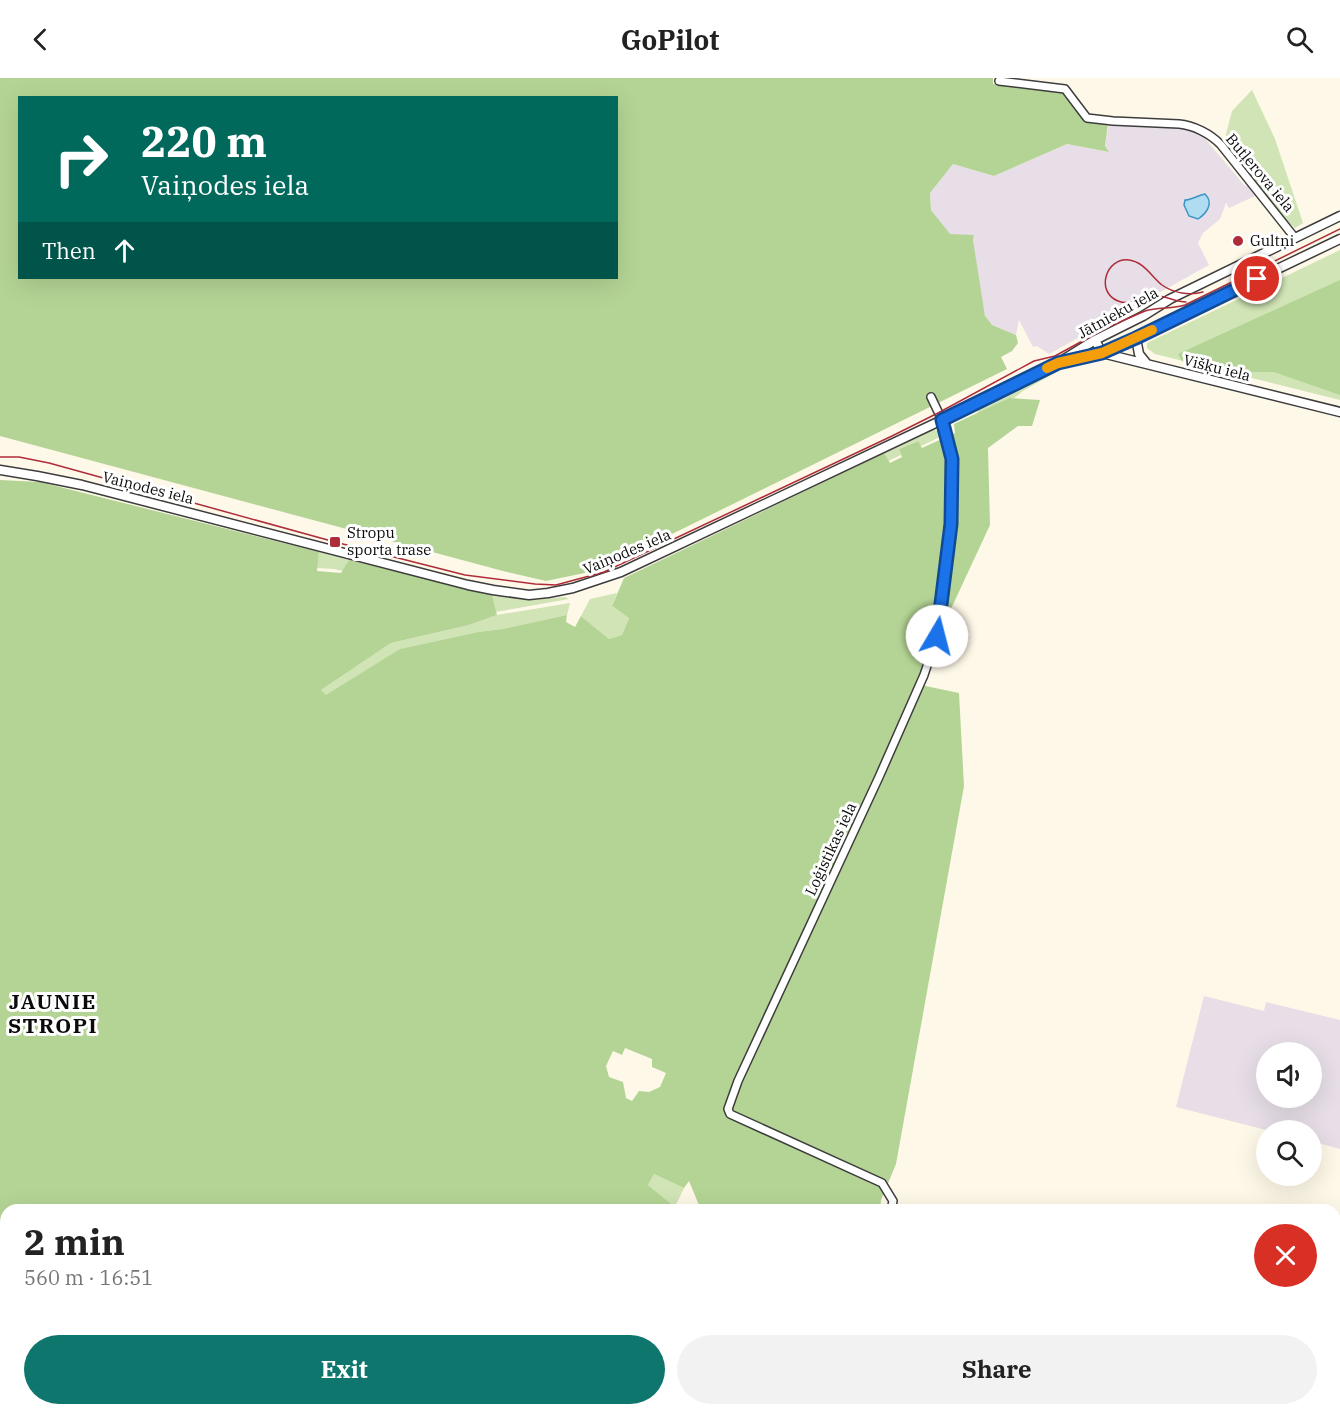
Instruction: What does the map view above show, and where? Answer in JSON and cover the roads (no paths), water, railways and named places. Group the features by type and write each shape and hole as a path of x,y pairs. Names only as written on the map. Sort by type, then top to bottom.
{"street":[{"name":"Butļerova iela","path":"999,81 1065,89 1087,118 1188,125 1217,140 1296,238"},
{"name":"Jātnieku iela","path":"1058,363 1170,299 1340,216"},
{"name":"Jātnieku iela","path":"1058,363 1102,353 1340,239"},
{"path":"1136,338 1139,354 1147,365"},
{"path":"1095,340 1102,353"},
{"name":"Višķu iela","path":"1102,353 1340,412"},
{"name":"Vaiņodes iela","path":"0,470 82,485 468,585 529,595 573,588 621,572 1058,363"},
{"name":"Loģistikas iela","path":"892,1204 882,1183 730,1114 728,1109 738,1081 924,675 937,636 951,524 952,459 942,420 931,397"}],"water":[{"path":"1205,194 1209,201 1207,211 1198,219 1189,216 1184,205 1185,200"}],"tram line":[{"path":"0,457 19,457 49,463 335,542 465,575 556,585 604,572 892,436 1034,361 1055,356 1108,327 1145,311 1185,305 1340,229"},
{"path":"1186,302 1154,295 1130,302 1118,301 1111,297 1107,290 1106,276 1114,264 1129,260 1143,266 1162,285 1171,290 1187,294 1203,292"}],"place":[{"name":"Gultņi","path":"1238,241"},
{"name":"Stropu sporta trase","path":"335,542"}],"district":[{"name":"JAUNIE STROPI","path":"53,1014"}]}
